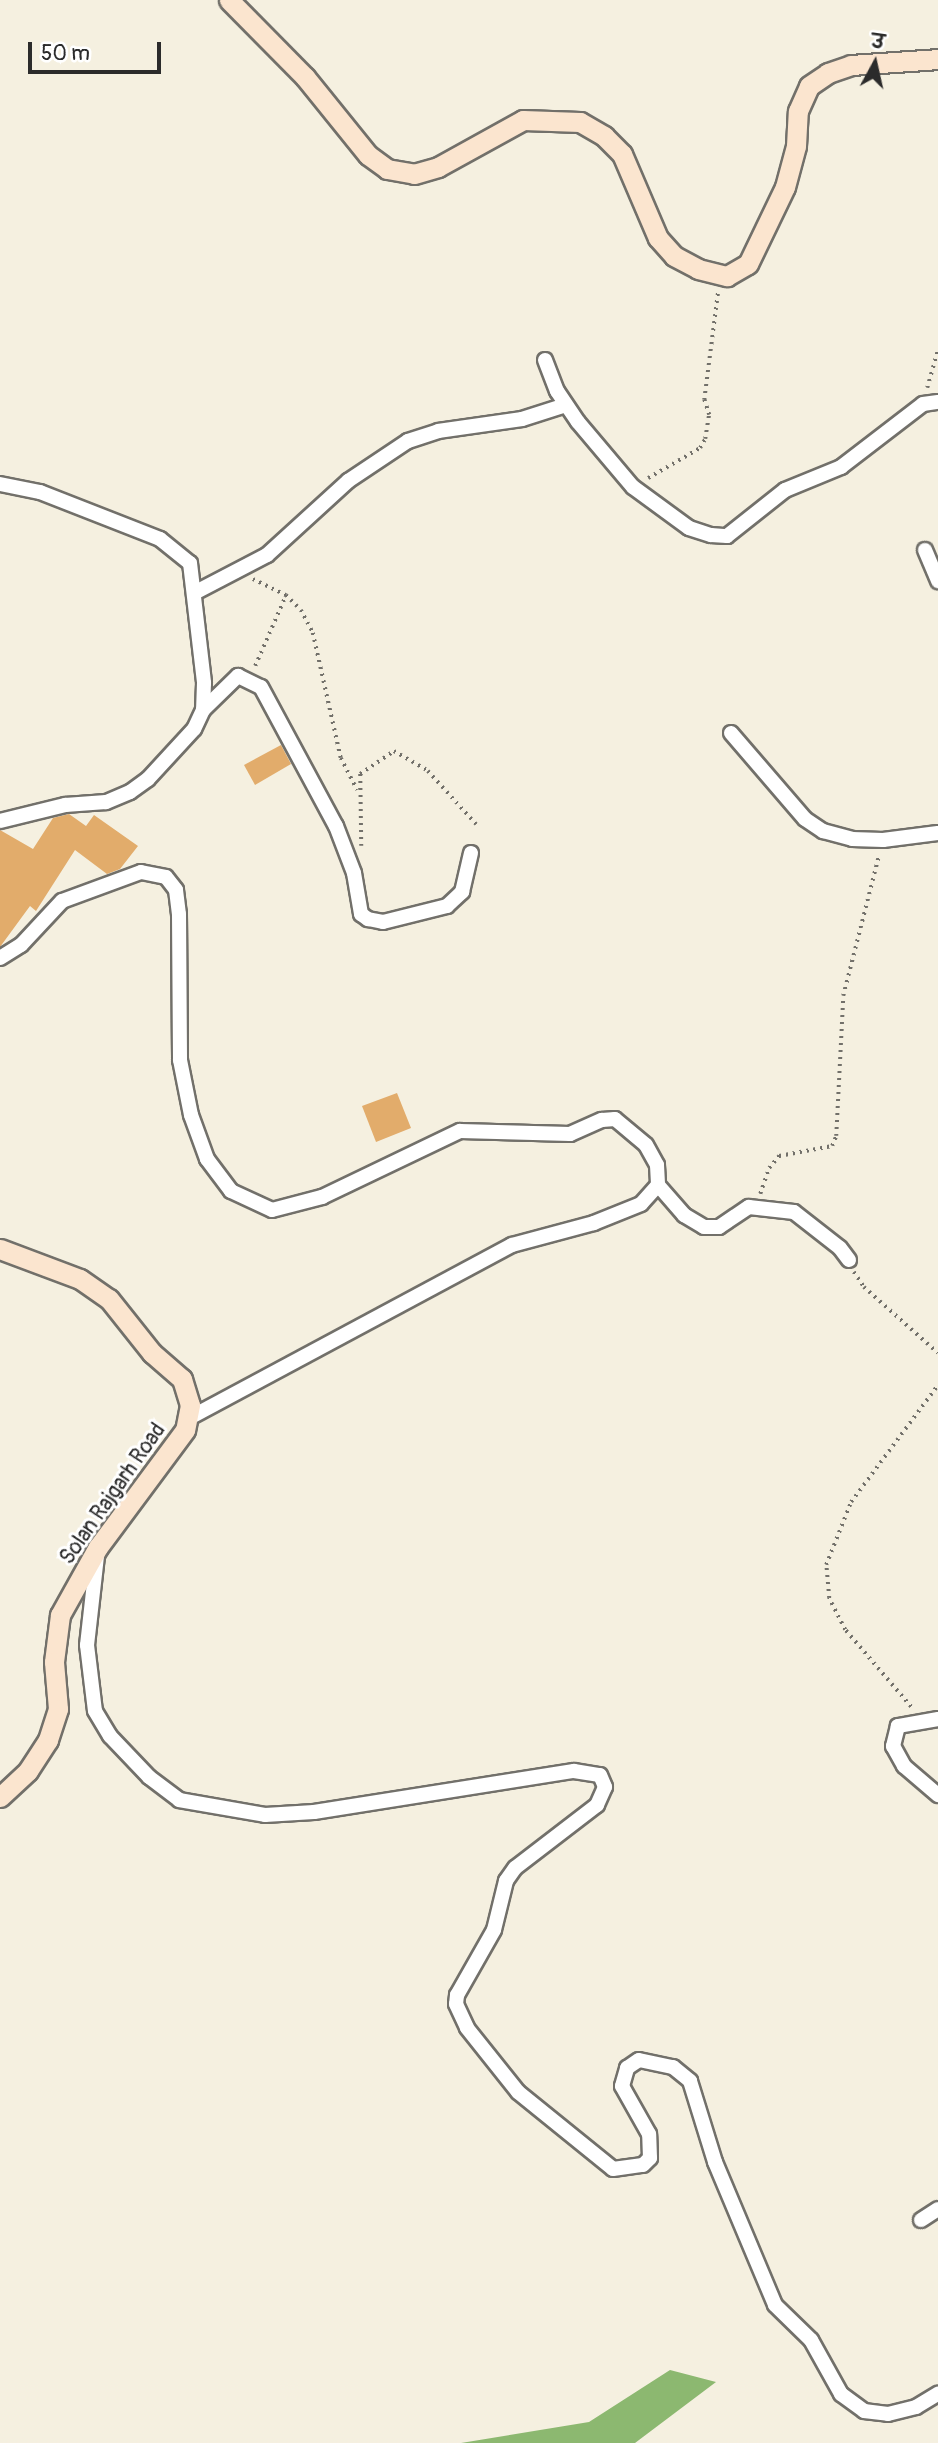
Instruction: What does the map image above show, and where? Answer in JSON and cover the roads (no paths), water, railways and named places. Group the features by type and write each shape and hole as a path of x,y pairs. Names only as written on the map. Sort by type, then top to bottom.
{"main road":[{"path":"229,0 305,77 368,155 387,169 414,174 438,167 523,120 580,122 604,136 622,153 658,237 674,256 720,275 740,271 748,264 785,187 796,146 798,111 809,86 828,72 851,65 938,59"},
{"name":"Solan Rajgarh Road","path":"0,1249 80,1279 120,1308 152,1353 182,1378 190,1405 186,1430 97,1547 60,1615 54,1662 58,1709 48,1741 28,1771 0,1797"}],"street":[{"path":"545,360 566,405 598,450 633,487 689,528 727,536 785,490 861,455 930,403"},
{"path":"196,592 239,572 267,555 348,481 408,441 438,431 522,419 566,405"},
{"path":"0,484 40,492 160,540 190,563 196,592 203,710"},
{"path":"925,550 938,581"},
{"path":"0,821 65,804 106,802 130,792 148,779 194,729 203,710 238,676 250,678 274,706 336,826 354,873 361,914 383,922 447,906 462,892 471,853"},
{"path":"731,733 805,819 823,831 852,839 883,840 938,833"},
{"path":"0,958 21,945 62,901 141,872 166,877 176,890 179,914 179,1048 191,1115 207,1159 231,1191 272,1210 322,1197 460,1131 570,1134 602,1120 626,1125 646,1145 657,1165 657,1185 641,1204 594,1223 512,1244 187,1419"},
{"path":"657,1185 684,1216 704,1227 719,1227 749,1207 794,1212 840,1248 849,1260"},
{"path":"97,1547 87,1645 95,1711 110,1736 133,1761 179,1800 265,1815 314,1812 574,1771 600,1775 606,1787 597,1805 515,1868 506,1881 494,1930 457,1995 456,2004 467,2028 518,2092 613,2169 643,2165 650,2158 649,2134 622,2086 627,2068 639,2060 673,2067 690,2081 715,2162 775,2305 811,2340 841,2394 864,2411 888,2414 916,2407 938,2394"},
{"path":"938,1719 922,1719 898,1726 893,1746 904,1766 938,1795"},
{"path":"921,2220 938,2209"}]}
